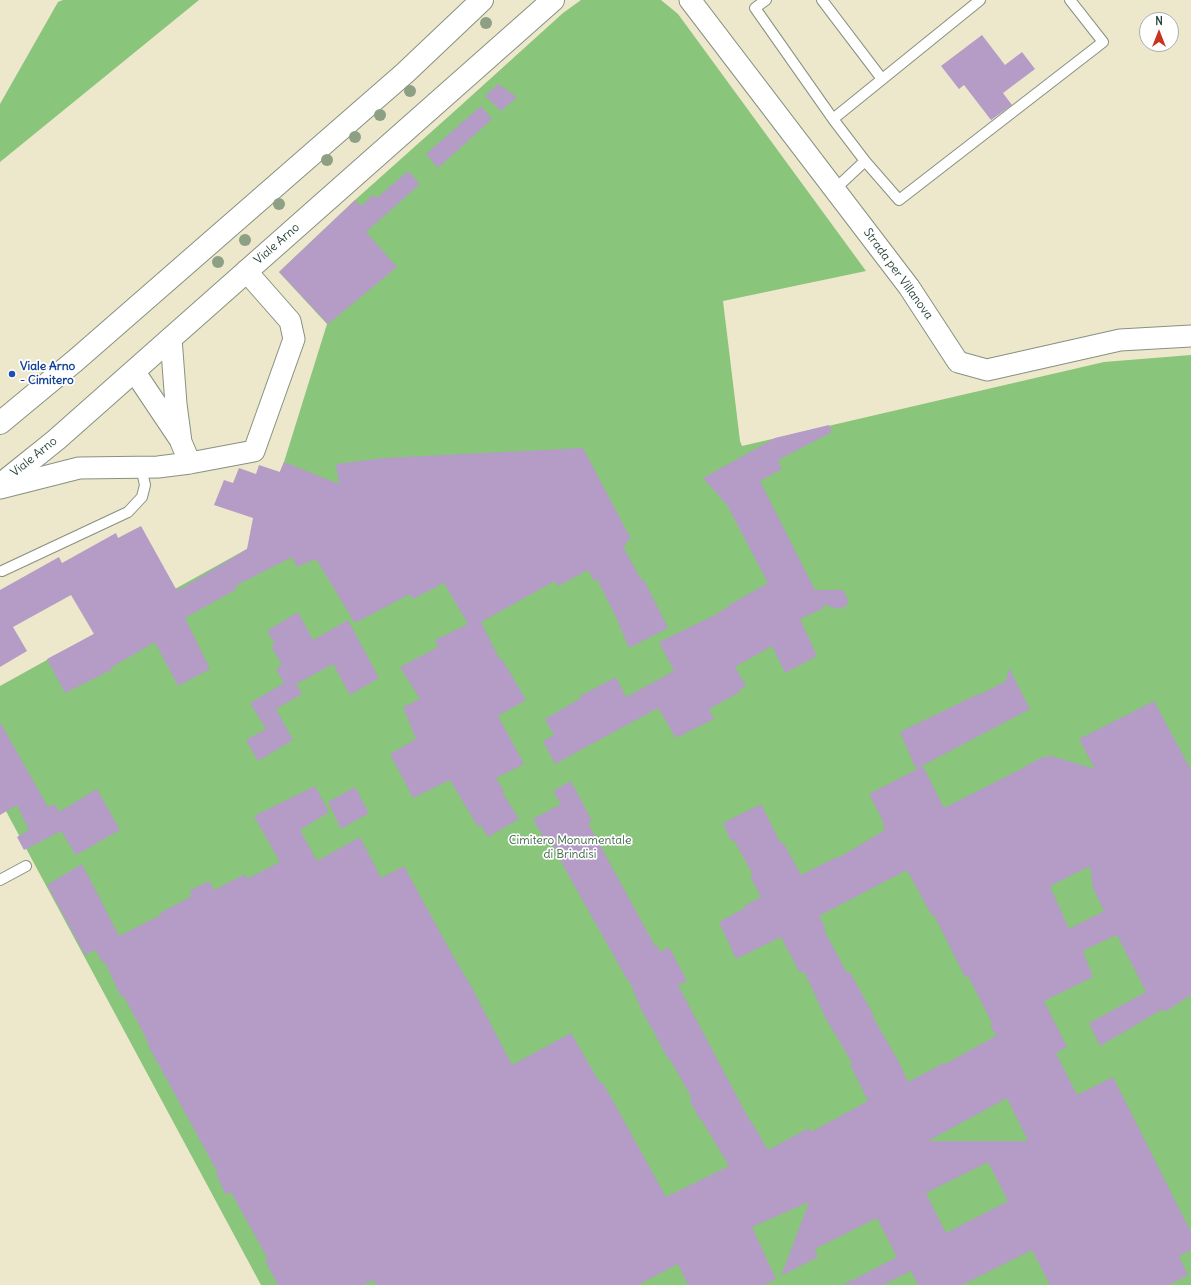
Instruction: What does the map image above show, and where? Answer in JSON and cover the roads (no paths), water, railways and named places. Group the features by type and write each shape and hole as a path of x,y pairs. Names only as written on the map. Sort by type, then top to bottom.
{"main road":[{"path":"0,423 76,360 387,88 482,0"},
{"name":"Viale Arno","path":"0,487 56,440 553,0"}],"street":[{"name":"Strada per Villanova","path":"690,0 909,287 958,362 987,370 1120,340 1191,336"},
{"path":"0,487 79,468 158,467 190,463 254,451 294,339 290,321 246,271"},
{"path":"171,338 176,404 181,442"},
{"path":"134,371 181,442 190,463"}],"lane":[{"path":"766,0 755,8 833,119 865,161 899,200 1104,42 1070,0"},
{"path":"822,0 882,79"},
{"path":"833,119 980,0"},
{"path":"834,189 865,161"},
{"path":"2,571 128,512 142,497 145,485 141,467"},
{"path":"0,880 26,866"}],"place":[{"name":"Viale Arno - Cimitero","path":"12,374"}],"park label":[{"name":"Cimitero Monumentale di Brindisi","path":"570,848"}]}
